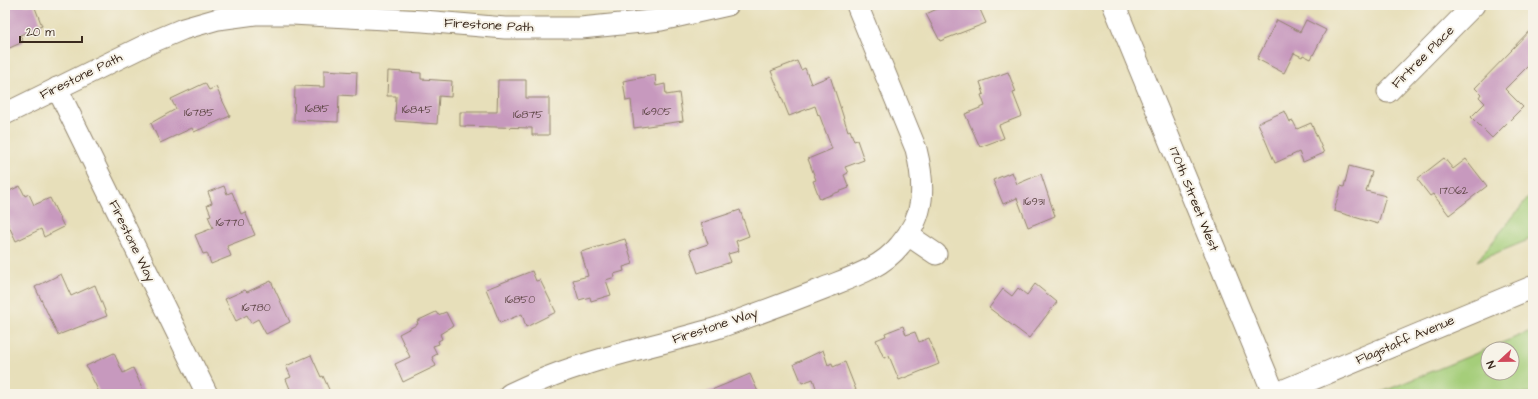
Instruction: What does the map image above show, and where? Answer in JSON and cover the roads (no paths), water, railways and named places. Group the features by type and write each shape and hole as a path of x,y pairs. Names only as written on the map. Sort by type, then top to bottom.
{"street":[{"name":"Firestone Path","path":"5,114 183,29 218,20 255,14 423,13 505,28 580,28 661,20 728,5"},
{"name":"Firestone Way","path":"510,394 543,379 583,365 720,326 808,294 876,266 900,246 908,235 918,215 922,193 922,171 916,149 857,5"},
{"name":"170th Street West","path":"1114,5 1275,394"},
{"name":"Firtree Place","path":"1388,92 1474,5"},
{"name":"Firestone Way","path":"57,88 206,394"},
{"path":"908,235 936,254"},
{"name":"Flagstaff Avenue","path":"1275,394 1533,287"}]}
